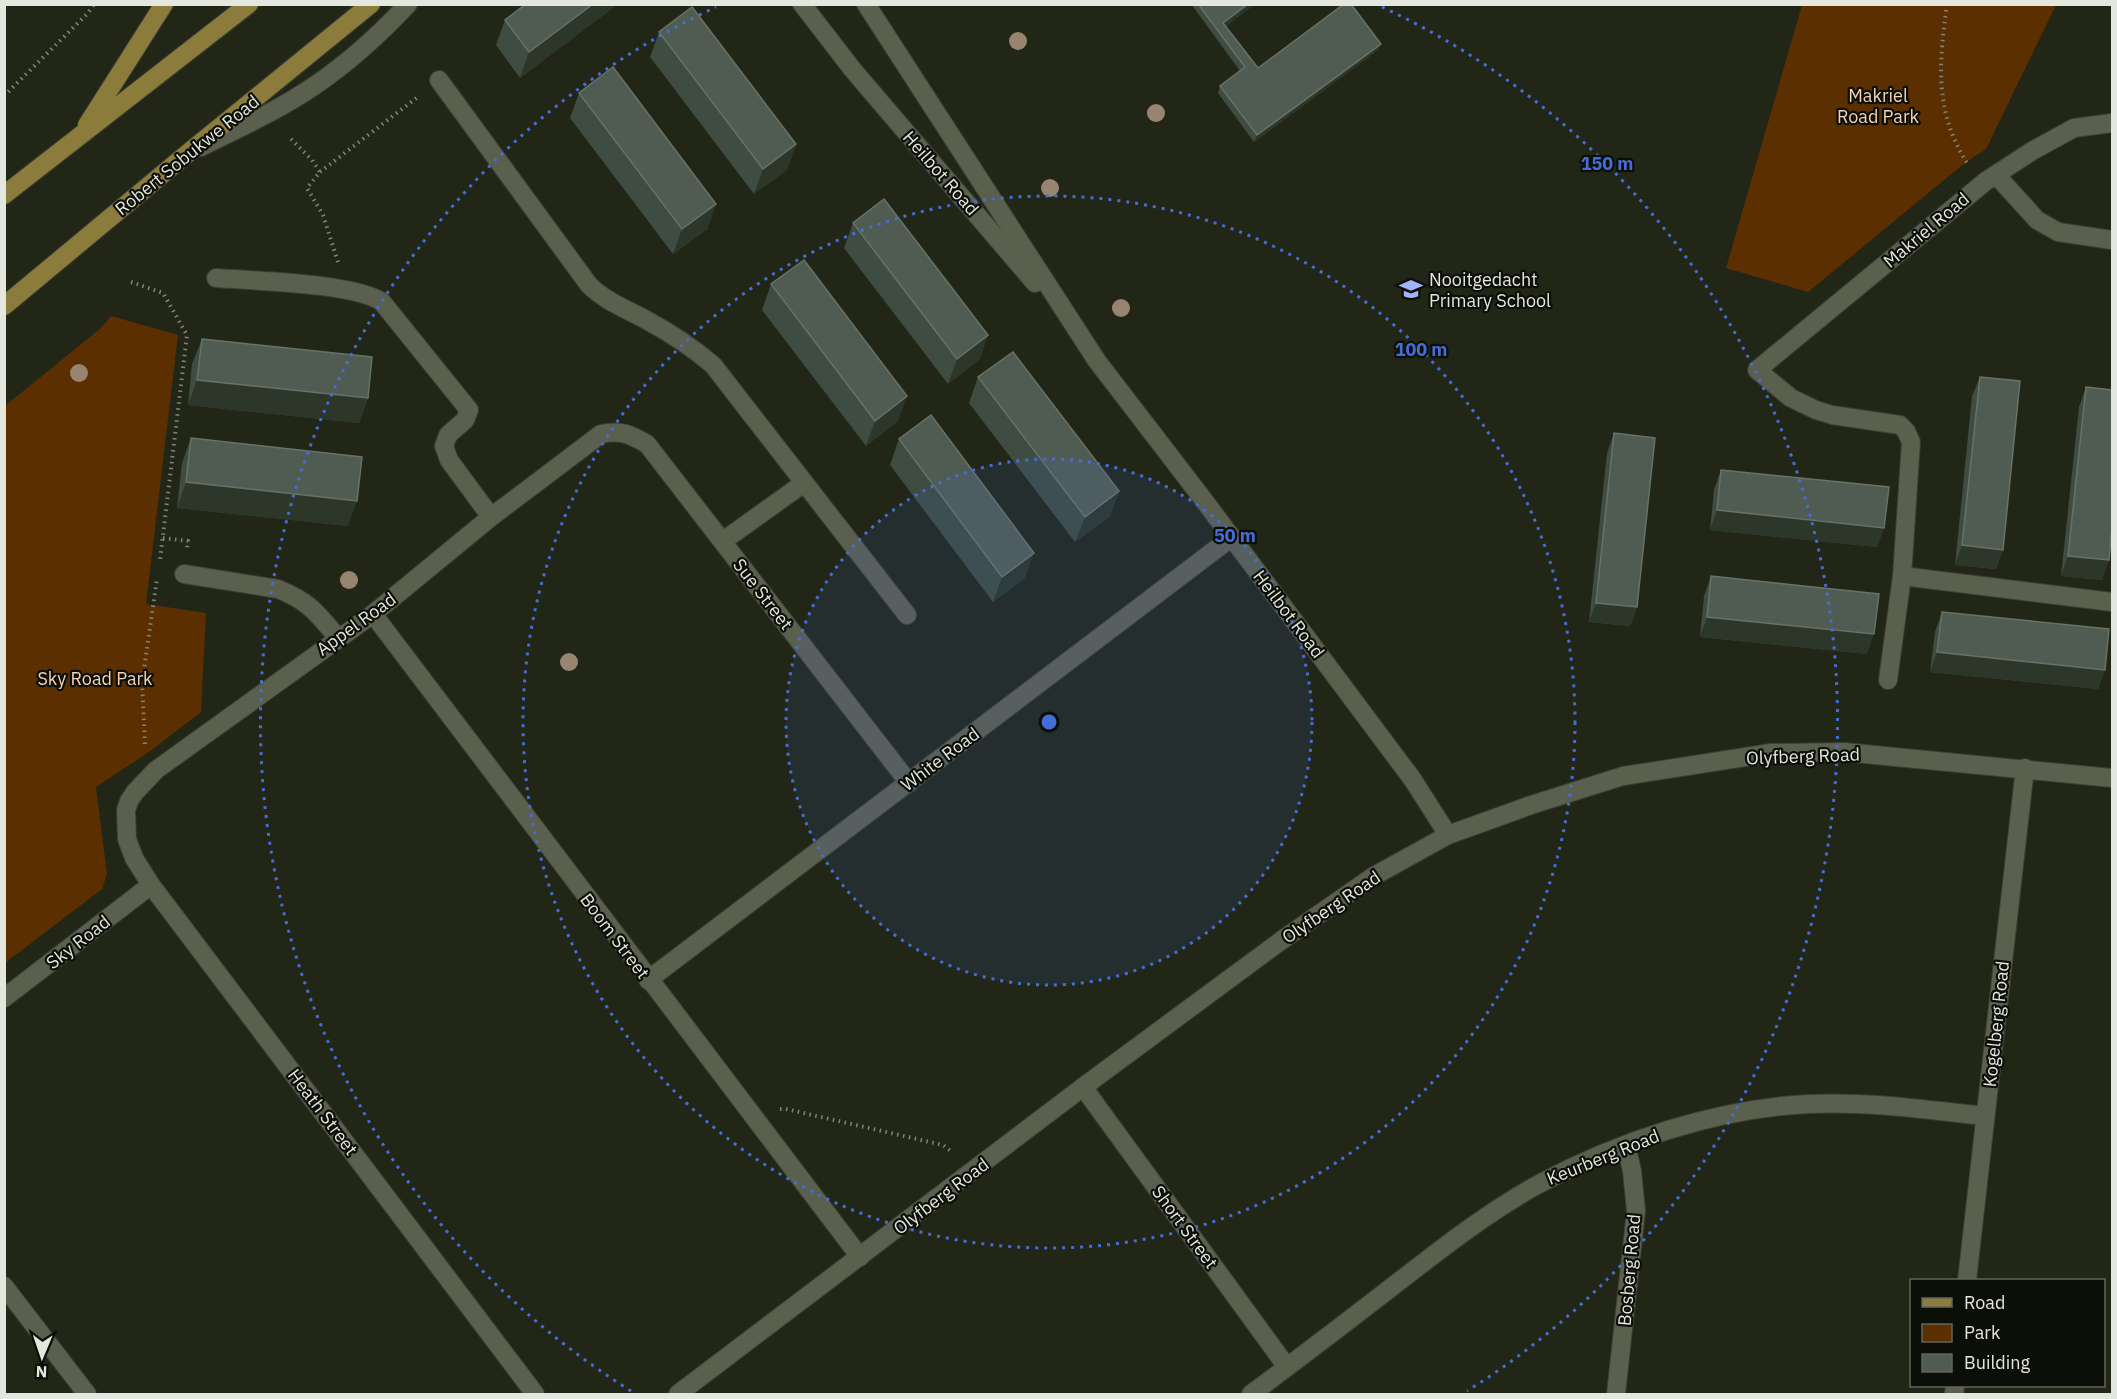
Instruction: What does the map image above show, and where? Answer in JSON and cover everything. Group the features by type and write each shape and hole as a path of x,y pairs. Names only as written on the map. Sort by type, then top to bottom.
{"main road":[{"path":"82,134 164,4"},
{"path":"4,195 169,69 249,4"},
{"name":"Robert Sobukwe Road","path":"4,306 371,4"}],"street":[{"path":"188,153 257,119 314,86 391,22 408,4"},
{"name":"Heilbot Road","path":"802,4 853,70 1083,339"},
{"name":"Heilbot Road","path":"866,4 1097,361 1232,537 1413,780 1448,835"},
{"path":"439,80 589,285 600,296 692,347 713,365 907,615"},
{"name":"Makriel Road","path":"1902,576 1911,442 1906,431 1900,425 1832,415 1801,404 1757,370 1991,178 2032,151 2074,128 2112,123"},
{"path":"1991,178 2037,220 2058,232 2112,240"},
{"path":"216,278 333,288 375,297 382,302 469,410 465,420 448,435 444,446 445,452 491,517"},
{"name":"Sue Street","path":"601,434 615,431 630,434 647,444 909,783"},
{"name":"Appel Road","path":"126,822 129,801 156,770 373,614 491,517 601,434"},
{"path":"723,541 804,483"},
{"name":"White Road","path":"648,980 1232,537"},
{"path":"184,574 278,590 291,595 304,601 338,638"},
{"path":"1888,680 1902,576 2112,602"},
{"name":"Boom Street","path":"373,614 860,1257"},
{"name":"Olyfberg Road","path":"678,1395 1083,1087 1282,940 1374,876 1448,835 1531,805 1623,776 1771,753 1844,752 2112,778"},
{"name":"Kogelberg Road","path":"1966,1279 2025,768"},
{"name":"Heath Street","path":"126,822 127,839 134,858 151,885 535,1395"},
{"name":"Sky Road","path":"4,998 151,885"},
{"name":"Short Street","path":"1083,1087 1287,1367"},
{"name":"Keurberg Road","path":"1251,1395 1463,1232 1536,1186 1626,1145 1691,1123 1766,1108 1808,1104 1861,1103 1985,1116"},
{"name":"Bosberg Road","path":"1616,1395 1636,1211 1632,1171 1626,1145"},
{"path":"4,1286 87,1395"}],"path":[{"path":"4,96 88,14 94,4"},
{"path":"1947,4 1941,62 1942,93 1950,130 1966,162 1991,178"},
{"path":"333,288 338,262 323,215 307,188 320,172 398,112"},
{"path":"291,139 312,160 320,172"},
{"path":"131,282 163,293 187,335 163,538 142,683 144,741 156,770"},
{"path":"750,1113 786,1109 943,1145 976,1170"}],"green space":[{"name":"Makriel Road Park","path":"1802,5 2056,5 1986,149 1966,162 1808,292 1726,268"},
{"name":"Sky Road Park","path":"111,316 178,335 146,604 206,613 201,712 149,752 96,787 107,874 102,889 5,963 5,406 101,328"}],"building":[{"path":"526,4 593,4 529,52 505,20"},
{"path":"1198,4 1248,4 1223,23 1258,68 1344,4 1351,4 1381,44 1257,135 1220,86 1245,67"},
{"path":"692,7 796,144 763,169 659,32"},
{"path":"613,67 716,204 682,229 579,93"},
{"path":"884,199 988,335 957,359 853,223"},
{"path":"804,260 907,396 875,421 771,284"},
{"path":"202,339 372,357 368,398 197,380"},
{"path":"1013,352 1119,491 1085,517 978,377"},
{"path":"1980,377 2020,381 2003,550 1962,545"},
{"path":"2086,387 2112,390 2112,526 2109,560 2068,556"},
{"path":"931,415 1034,553 1002,577 899,439"},
{"path":"1614,433 1655,438 1637,607 1596,603"},
{"path":"191,438 362,457 357,501 186,482"},
{"path":"1721,470 1889,487 1884,528 1717,510"},
{"path":"1711,576 1879,594 1874,634 1707,617"},
{"path":"1942,612 2109,629 2105,670 1937,652"}],"place":[{"name":"Nooitgedacht Primary School","path":"1411,289"}]}
